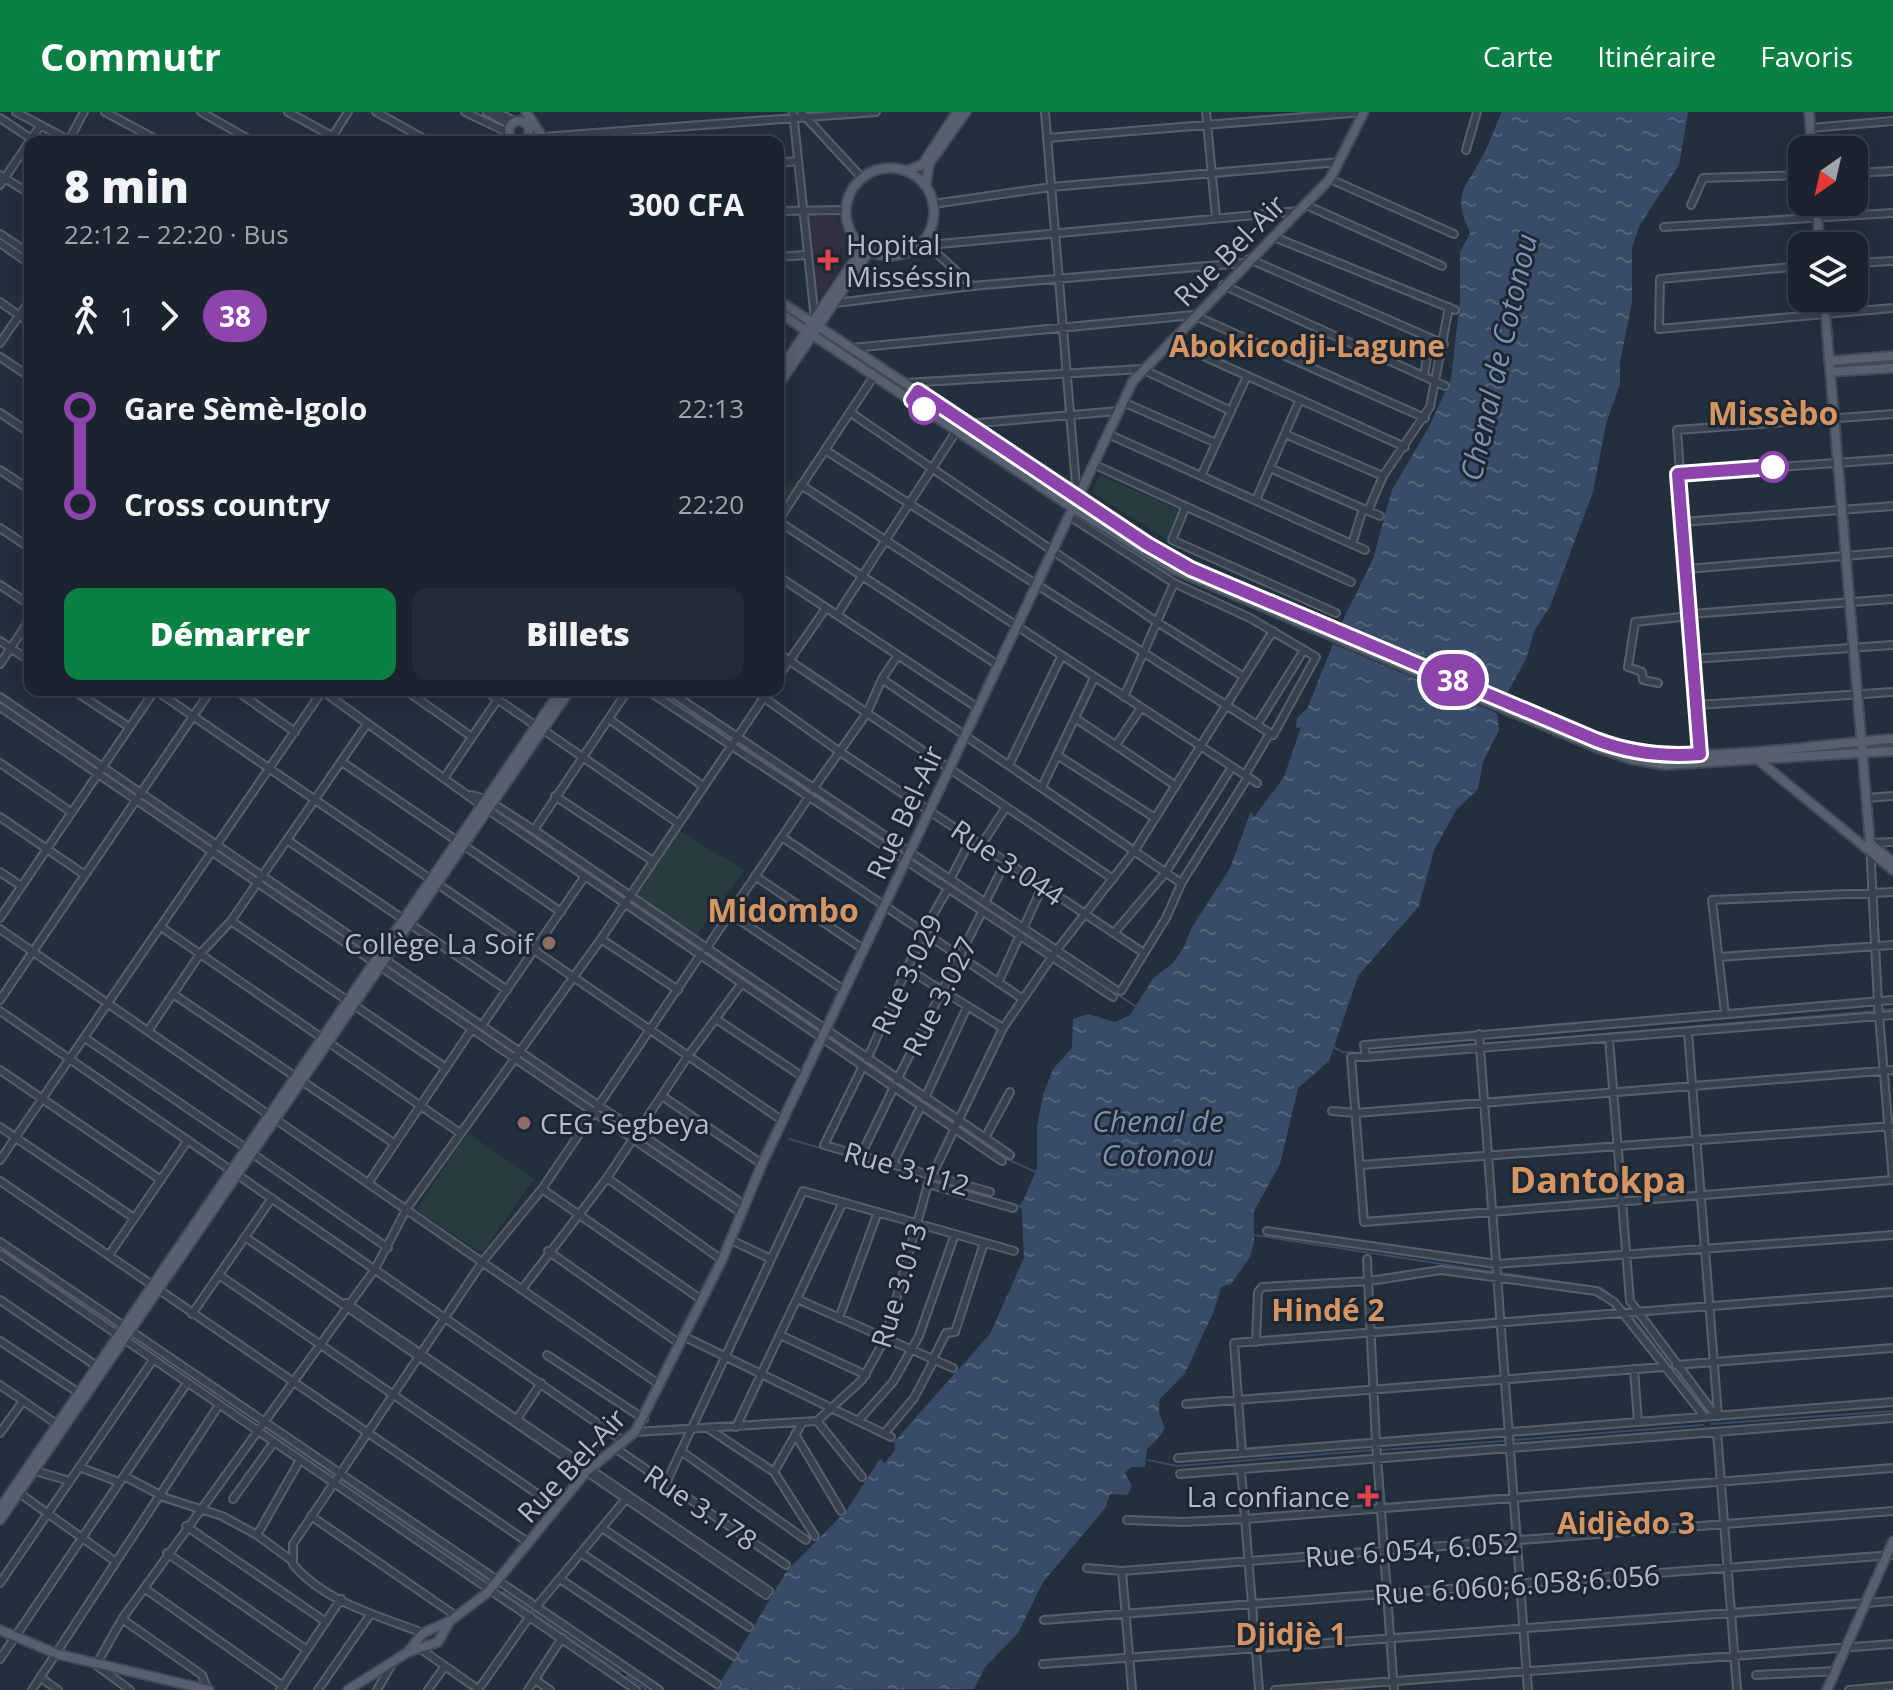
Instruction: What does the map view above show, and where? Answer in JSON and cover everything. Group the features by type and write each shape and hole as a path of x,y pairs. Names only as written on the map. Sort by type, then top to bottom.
{"main road":[{"path":"524,112 528,133 534,136"},
{"path":"524,112 540,136"},
{"path":"957,112 922,165 905,171 882,169 862,178 851,193 847,210 851,231 867,248 897,255 925,244 932,225 933,204 926,187 929,164 966,112"},
{"name":"Rue Bel-Air","path":"408,1652 423,1633 453,1618 491,1589 588,1470 635,1432 644,1419 722,1260 762,1164 1123,402 1142,369 1330,179 1364,112"},
{"path":"1809,112 1811,136"},
{"path":"511,128 524,123"},
{"path":"905,171 926,187"},
{"path":"1817,218 1818,232"},
{"path":"784,365 836,303 867,248"},
{"path":"784,376 867,248"},
{"path":"784,305 874,376 957,430 1071,512 1173,569 1326,630"},
{"path":"1825,313 1870,847 1893,870"},
{"path":"784,315 850,348 1191,569 1616,755 1654,763 1893,751"},
{"path":"1829,361 1893,356"},
{"path":"1830,372 1893,368"},
{"path":"0,1520 124,1332 250,1152 539,728 558,696"},
{"path":"539,728 565,696"},
{"path":"1542,722 1623,749 1666,755 1893,739"},
{"path":"1757,759 1893,862"},
{"path":"0,1508 124,1332"},
{"path":"1827,1690 1890,1556 1893,1541"},
{"name":"Rue Bel-Air","path":"348,1690 408,1652 438,1642 453,1618"},
{"path":"0,1630 57,1654 208,1690"}],"street":[{"path":"16,112 60,136"},
{"path":"72,136 84,112"},
{"path":"105,112 150,136"},
{"path":"201,112 243,136"},
{"path":"288,112 326,136"},
{"path":"333,136 348,112"},
{"path":"376,112 419,136"},
{"path":"465,112 511,128"},
{"path":"472,112 511,128"},
{"path":"487,112 511,128"},
{"path":"497,112 511,128"},
{"path":"581,136 793,114 876,112"},
{"path":"1045,112 1077,497"},
{"path":"1206,112 1216,218"},
{"path":"1047,138 1364,112"},
{"path":"1466,150 1477,112"},
{"path":"793,114 813,328"},
{"path":"803,114 862,178"},
{"path":"0,118 28,136"},
{"path":"1810,128 1893,121"},
{"path":"36,136 40,126"},
{"path":"24,152 2,179 24,191"},
{"path":"784,162 797,161"},
{"path":"933,204 1051,187 1340,162"},
{"path":"1868,172 1893,171"},
{"path":"1691,205 1703,178 1788,175"},
{"path":"1330,179 1454,234"},
{"path":"925,244 1303,208 1442,266"},
{"path":"784,210 847,210"},
{"path":"1664,227 1893,213"},
{"path":"0,234 24,250"},
{"path":"1274,237 1452,309 1437,382 1425,418 1383,476 1352,544"},
{"path":"0,243 24,260"},
{"path":"925,244 972,286"},
{"path":"784,257 805,255"},
{"path":"836,303 972,286 1247,261 1444,344"},
{"path":"1868,262 1893,261"},
{"path":"1788,267 1659,280 1659,329 1893,308"},
{"path":"1223,285 1445,386"},
{"path":"0,302 24,319"},
{"path":"0,343 24,309"},
{"path":"850,348 1193,315 1425,418"},
{"path":"1424,376 1430,338"},
{"path":"1170,341 1405,447"},
{"path":"0,357 24,373"},
{"path":"904,383 1142,369 1231,411"},
{"path":"784,512 874,376"},
{"path":"1201,476 1247,376"},
{"path":"912,400 924,381"},
{"path":"1256,500 1300,399"},
{"path":"1123,402 1216,443"},
{"path":"967,424 1119,411"},
{"path":"0,413 24,429"},
{"path":"851,413 1157,622 1244,677"},
{"path":"1700,754 1677,430 1893,414"},
{"path":"837,615 957,430"},
{"path":"1108,434 1365,550"},
{"path":"1285,434 1383,476"},
{"path":"825,450 1273,735 1316,657 1273,631 1174,583 1071,512"},
{"path":"1678,474 1893,459"},
{"path":"1093,464 1351,582"},
{"path":"1270,468 1380,516"},
{"path":"0,470 24,486"},
{"path":"801,485 1257,783"},
{"path":"1682,522 1893,506"},
{"path":"1185,508 1172,540 1336,613"},
{"path":"784,525 998,665"},
{"path":"0,528 24,544"},
{"path":"1686,569 1893,552"},
{"path":"784,580 978,708"},
{"path":"1124,697 1174,583"},
{"path":"0,585 24,601"},
{"path":"1658,683 1645,681 1642,672 1628,669 1635,622 1893,599"},
{"path":"784,668 826,608"},
{"path":"0,664 24,628"},
{"name":"Rue 3.013","path":"817,1421 866,1375 885,1339 928,1184 1003,1028 1054,955 1135,850 1273,631"},
{"path":"0,641 24,657"},
{"path":"1693,659 1893,645"},
{"path":"1257,725 1304,650"},
{"path":"291,1561 293,1544 339,1472 483,1261 542,1189 594,1114 867,713 882,679 898,655"},
{"path":"784,656 1113,879"},
{"path":"1009,765 1061,657"},
{"path":"1042,787 1094,678"},
{"path":"882,679 1181,883"},
{"path":"1697,705 1893,692"},
{"path":"82,696 129,727"},
{"path":"0,918 151,696"},
{"path":"164,696 783,1121"},
{"path":"0,1000 207,696"},
{"path":"244,696 295,732"},
{"path":"0,1160 318,696"},
{"path":"330,696 471,795 534,830 626,899 896,1084 921,1106 1002,1161"},
{"path":"414,696 472,737"},
{"path":"493,696 678,823"},
{"path":"445,777 499,696"},
{"path":"534,830 624,696"},
{"path":"656,696 731,746 811,793"},
{"path":"676,696 1019,937 1116,993 1168,915 1181,883 1270,733"},
{"path":"0,697 99,771"},
{"path":"130,1690 96,1665 122,1619 186,1526 202,1509 375,1269 407,1208 601,939 764,697"},
{"name":"Rue 3.044","path":"764,697 840,752 1144,953"},
{"path":"0,707 215,850 262,877 631,1141 742,1208"},
{"path":"1116,745 1141,708"},
{"path":"1075,718 1176,786"},
{"path":"609,719 703,786"},
{"path":"148,1031 200,954 231,921 367,724"},
{"path":"1057,755 1155,818"},
{"path":"342,762 561,912"},
{"path":"0,763 71,812"},
{"path":"1114,933 1166,872 1232,767"},
{"path":"555,796 653,861"},
{"path":"1865,798 1893,796"},
{"path":"487,804 585,876 626,899"},
{"path":"982,844 1006,807"},
{"path":"0,817 85,875"},
{"path":"782,837 1023,999"},
{"name":"Rue 3.029","path":"950,880 972,837"},
{"path":"287,840 507,990"},
{"path":"1893,842 1870,847 1878,1003 1879,1015 1884,1070 1891,1126 1893,1180 1364,1222 1351,1057 1480,1049 1879,1015 1893,1015"},
{"path":"215,850 256,885 483,1024 638,1131 742,1208"},
{"path":"907,858 950,880 985,903 1054,955"},
{"name":"Rue 3.027","path":"985,903 1006,861"},
{"path":"0,872 21,886"},
{"path":"369,1182 472,1029 483,1024 585,876"},
{"path":"755,876 863,949"},
{"path":"1023,929 1043,885"},
{"name":"Rue 3.029","path":"824,1145 909,970 923,929 948,889"},
{"path":"1725,1014 1712,900 1893,892"},
{"name":"Rue 3.027","path":"861,1155 940,990 982,912"},
{"path":"729,913 844,990"},
{"path":"231,921 446,1068"},
{"path":"161,927 460,1133"},
{"path":"0,929 660,1385"},
{"path":"998,983 1019,937"},
{"path":"601,939 678,990"},
{"path":"1719,957 1893,945"},
{"path":"703,951 742,983 823,1034"},
{"path":"909,970 1003,1028"},
{"path":"523,1288 548,1251 607,1178 688,1056 742,983"},
{"path":"173,994 395,1144"},
{"path":"1366,1057 1364,1045 1893,1000"},
{"path":"925,1098 967,1007"},
{"path":"0,1011 623,1441"},
{"path":"716,1019 803,1077"},
{"path":"1688,1032 1717,1416"},
{"path":"1479,1034 1528,1690"},
{"path":"85,1038 388,1248"},
{"path":"1609,1039 1629,1297 1636,1313 1717,1416"},
{"path":"0,1070 161,1180"},
{"path":"1332,1111 1356,1113 1692,1083 1893,1070"},
{"path":"896,1084 925,1098 1010,1155"},
{"path":"985,1138 1010,1092"},
{"path":"662,1096 762,1164"},
{"path":"893,1163 921,1106"},
{"path":"1360,1165 1891,1126"},
{"path":"0,1127 134,1218"},
{"path":"109,1255 188,1140"},
{"name":"Rue 3.112","path":"824,1145 990,1192"},
{"path":"607,1178 722,1260"},
{"path":"0,1181 529,1543"},
{"name":"Rue 3.112","path":"928,1184 1013,1208"},
{"path":"542,1189 702,1300"},
{"path":"666,1483 803,1191 1014,1251"},
{"path":"192,1314 272,1198"},
{"path":"736,1427 843,1202"},
{"path":"839,1318 878,1212"},
{"path":"1267,1231 1496,1264 1893,1235"},
{"path":"858,1421 891,1386 910,1352 955,1234"},
{"path":"245,1237 588,1470"},
{"path":"731,1240 771,1259"},
{"path":"0,1242 124,1332 153,1360 636,1690"},
{"path":"548,1251 681,1340 726,1357 888,1436 914,1398 946,1333 955,1332 984,1243"},
{"path":"0,1254 264,1422 659,1690"},
{"path":"1367,1259 1377,1459 1394,1690"},
{"path":"1256,1342 1258,1292 1262,1287 1369,1281 1441,1270 1596,1291 1608,1296 1706,1418 1711,1432 1722,1480 1737,1690"},
{"path":"219,1275 558,1508"},
{"path":"1242,1452 1234,1343 1893,1292"},
{"path":"797,1299 910,1352 953,1368"},
{"path":"0,1300 98,1367"},
{"path":"780,1335 866,1375"},
{"path":"0,1341 79,1393"},
{"path":"1676,1365 1893,1348"},
{"path":"419,1355 768,1593"},
{"path":"547,1355 644,1419"},
{"path":"0,1583 153,1360"},
{"path":"1186,1404 1664,1367"},
{"path":"1634,1369 1638,1422"},
{"path":"0,1659 187,1383"},
{"path":"517,1419 541,1383"},
{"path":"0,1385 58,1425"},
{"path":"0,1433 23,1401"},
{"path":"1180,1474 1195,1464 1242,1452 1509,1434 1893,1402"},
{"path":"32,1690 219,1405"},
{"path":"1729,1417 1731,1430"},
{"path":"1178,1458 1195,1464 1241,1470 1893,1418"},
{"path":"635,1432 692,1431 817,1421 862,1477"},
{"path":"774,1472 802,1422"},
{"path":"709,1429 774,1472 815,1536"},
{"path":"795,1434 841,1511"},
{"path":"233,1499 274,1442"},
{"name":"Rue 3.178","path":"615,1448 786,1565"},
{"path":"681,1451 806,1540"},
{"path":"257,1535 300,1460"},
{"path":"79,1467 122,1479 202,1509 257,1535 318,1587 370,1615 423,1633"},
{"path":"1127,1520 1189,1522 1245,1519 1893,1468"},
{"path":"1241,1470 1259,1690"},
{"path":"35,1471 70,1481"},
{"path":"19,1493 116,1562"},
{"path":"536,1607 629,1500"},
{"name":"Rue 6.054, 6.052","path":"1087,1568 1122,1571 1893,1511"},
{"path":"311,1516 453,1618"},
{"path":"186,1526 326,1622"},
{"path":"602,1528 749,1627"},
{"path":"167,1553 307,1650"},
{"path":"581,1553 734,1656"},
{"name":"Rue 6.060;6.058;6.056","path":"1044,1620 1890,1556"},
{"path":"1122,1571 1132,1690"},
{"path":"560,1579 717,1684"},
{"path":"144,1588 282,1688 341,1599"},
{"path":"1043,1664 1524,1631 1893,1601"},
{"path":"318,1690 370,1615"},
{"path":"418,1647 478,1690 530,1616"},
{"path":"122,1619 202,1675 208,1690"},
{"path":"528,1690 562,1638"},
{"path":"1275,1690 1893,1644"},
{"path":"377,1690 392,1664"},
{"path":"428,1690 445,1666"},
{"path":"621,1679 627,1669"},
{"path":"1756,1675 1836,1671"},
{"path":"41,1678 58,1690"},
{"path":"535,1680 550,1690"},
{"path":"1849,1690 1893,1686"}],"shaded area":[{"name":"Hopital Misséssin","path":"835,215 851,248 821,297 816,294 808,217"}],"green space":[{"path":"1100,475 1179,510 1167,540 1092,492"},
{"path":"784,482 796,489 784,510"},
{"path":"676,829 744,870 695,938 632,894"},
{"path":"468,1133 534,1179 483,1251 478,1251 416,1209"}],"water":[{"name":"Chenal de Cotonou","path":"1502,112 1688,112 1679,165 1640,225 1632,247 1632,302 1620,362 1620,384 1606,424 1593,492 1550,607 1535,629 1526,659 1497,712 1499,730 1483,762 1478,789 1457,809 1434,850 1419,906 1358,976 1329,1061 1298,1088 1280,1164 1254,1211 1254,1242 1250,1257 1231,1284 1221,1287 1214,1311 1185,1373 1160,1399 1164,1428 1147,1449 1145,1467 1131,1467 1125,1473 1132,1486 1127,1495 1110,1494 1106,1507 1043,1582 1018,1633 985,1667 974,1689 716,1690 786,1572 846,1511 880,1459 885,1463 895,1450 894,1442 990,1334 1024,1258 1022,1209 1017,1206 1022,1203 1037,1169 1037,1127 1043,1095 1053,1069 1072,1048 1073,1019 1088,1014 1115,1022 1130,1015 1154,977 1172,964 1184,947 1191,929 1230,868 1251,811 1254,817 1284,777 1301,727 1296,728 1297,718 1307,709 1341,624 1373,559 1392,490 1429,427 1451,379 1460,301 1460,252 1470,233 1461,199"}],"pier":[{"path":"1336,627 1504,705 1501,715 1331,643"}],"waterway":[{"path":"668,696 723,734"},
{"path":"736,743 873,836"},
{"path":"509,817 616,892"},
{"path":"631,902 818,1029"},
{"path":"1028,938 1051,952"},
{"path":"1057,956 1137,1007"},
{"path":"1882,1010 1893,1009"},
{"path":"1484,1044 1876,1011"},
{"path":"835,1042 953,1123"},
{"path":"1369,1052 1476,1044"},
{"path":"1331,1046 1343,1052 1363,1053"},
{"path":"530,1064 582,1101"},
{"path":"611,1121 631,1133"},
{"path":"958,1126 1009,1160 1038,1173"},
{"path":"638,1138 713,1188"},
{"path":"789,1139 927,1178"},
{"path":"414,1206 437,1172"},
{"path":"933,1180 1019,1206"},
{"path":"718,1192 735,1203"},
{"path":"1254,1235 1494,1272"},
{"path":"1503,1273 1602,1288 1627,1310"},
{"path":"1632,1316 1706,1412"},
{"path":"130,1335 256,1421"},
{"path":"1711,1424 1893,1411"},
{"path":"1514,1440 1703,1425"},
{"path":"265,1427 334,1475"},
{"path":"1381,1450 1505,1441"},
{"path":"1148,1460 1177,1466 1373,1450"},
{"path":"340,1479 490,1582"},
{"path":"503,1592 620,1672"},
{"path":"627,1676 647,1690"}],"bus line":[{"name":"38","path":"924,409 912,400 918,391 1162,554 1191,569 1606,744 1666,755 1700,754 1678,474 1773,467"}],"place":[{"name":"Hopital Misséssin","path":"828,260"},
{"name":"Collège La Soif","path":"549,943"},
{"name":"CEG Segbeya","path":"524,1123"},
{"name":"La confiance","path":"1368,1496"}],"district":[{"name":"Abokicodji-Lagune","path":"1307,345"},
{"name":"Missèbo","path":"1773,412"},
{"name":"Midombo","path":"783,909"},
{"name":"Dantokpa","path":"1598,1179"},
{"name":"Hindé 2","path":"1328,1309"},
{"name":"Aidjèdo 3","path":"1626,1522"},
{"name":"Djidjè 1","path":"1291,1633"}]}
